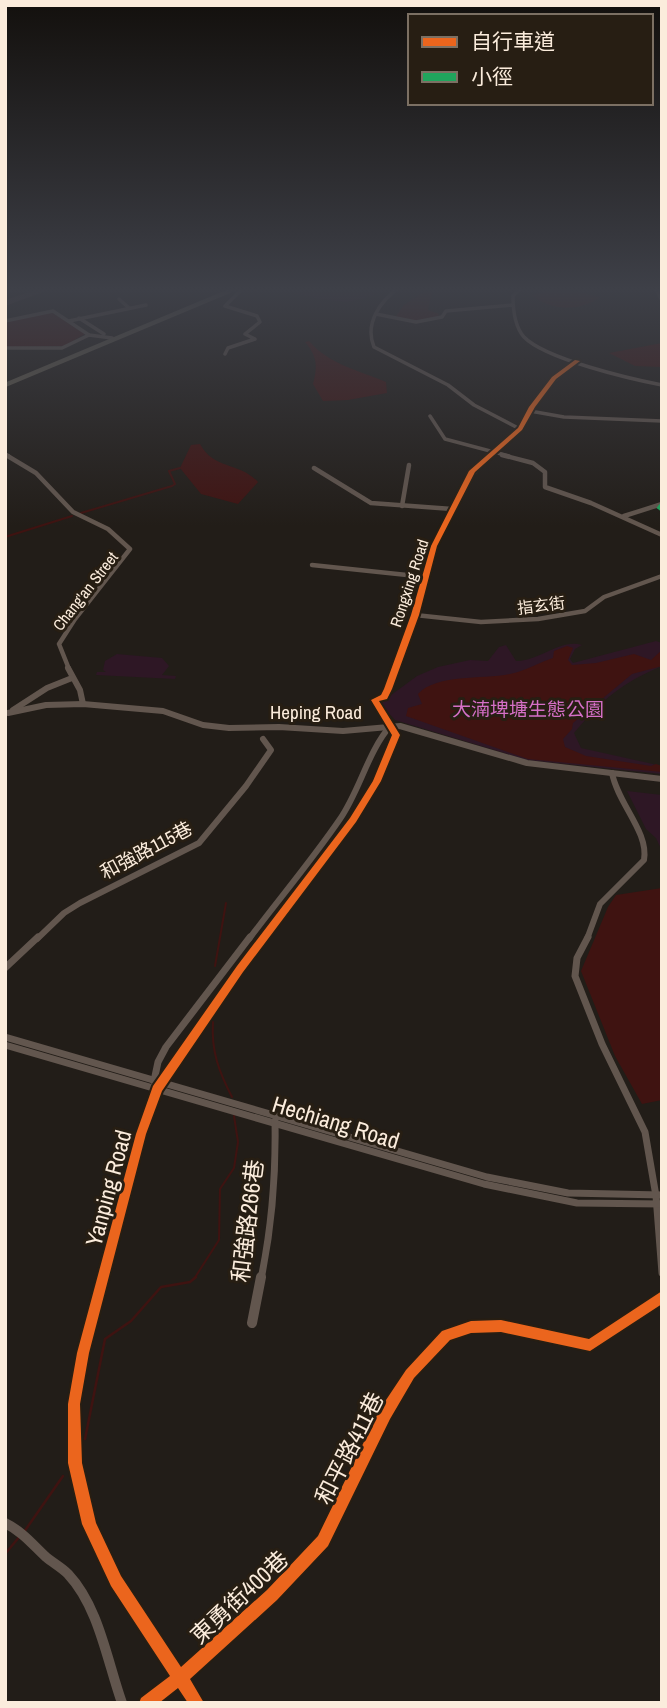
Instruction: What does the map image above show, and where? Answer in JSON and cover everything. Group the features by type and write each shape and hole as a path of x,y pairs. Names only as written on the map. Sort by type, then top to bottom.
{"main road":[{"path":"5,384 45,367"},
{"path":"5,384 47,367"}],"street":[{"path":"411,367 448,385 466,400 520,429"},
{"name":"Rongxing Road","path":"391,725 375,700 384,697 388,689 415,615 434,546 452,509 472,471 520,429 554,379 568,367"},
{"path":"599,367 662,385"},
{"path":"530,411 564,417 662,421"},
{"path":"430,416 445,439 533,463 545,472 545,487 662,535"},
{"name":"Chang'an Street","path":"5,454 36,473 73,512 108,529 130,549 59,644 72,678"},
{"path":"402,506 409,465"},
{"path":"314,468 365,500 402,506 452,509"},
{"path":"623,517 661,506"},
{"path":"312,565 426,577"},
{"name":"指玄街","path":"415,615 481,622 559,616 585,611 604,597 662,576"},
{"path":"72,678 83,695 83,704"},
{"name":"Heping Road","path":"8,711 47,688 72,678"},
{"name":"Heping Road","path":"8,711 46,705 83,704 163,711 204,725 229,728 343,730 391,725 527,763 662,779"},
{"name":"Yanping Road","path":"157,1083 365,803 396,735 391,725 382,735 363,779 341,818 173,1037 158,1062 157,1083 83,1353 74,1404 75,1463 89,1524 116,1581 182,1676 197,1703"},
{"name":"和強路115巷","path":"5,968 80,902 199,843 246,786 271,750 263,739"},
{"path":"612,773 615,789 645,841 646,853 644,860 600,904 593,927 577,958 575,976 602,1044 645,1132 659,1200 656,1221 662,1273"},
{"name":"Hechiang Road","path":"5,1037 447,1174 541,1197 600,1204 659,1200"},
{"name":"Hechiang Road","path":"5,1045 157,1083"},
{"name":"和強路266巷","path":"252,1323 270,1236 276,1172 275,1120"},
{"name":"和平路411巷","path":"323,1541 386,1414 410,1374 446,1335 471,1327 501,1326 590,1345 662,1297"},
{"path":"5,1523 22,1531 52,1563 70,1576 86,1600 122,1703"},
{"name":"東勇街400巷","path":"146,1703 182,1676 281,1586 323,1541"}],"green space":[{"name":"大湳埤塘生態公園","path":"656,641 662,643 662,666 635,679 613,694 574,733 581,748 662,766 662,774 527,760 395,720 381,705 417,676 438,667 470,660 488,661 499,647 506,645 516,661 533,658 566,645 582,645 575,649 570,659 573,663"},
{"path":"117,654 162,658 169,666 162,675 176,676 175,679 96,675 97,672 106,672 103,670 105,661"},
{"path":"627,791 662,795 662,851 656,838 646,829"}],"shaded area":[{"path":"315,367 348,367 386,382 387,393 348,400 323,401 313,384"},
{"path":"200,444 212,458 243,471 258,482 238,504 201,494 180,468 191,445"},
{"name":"大湳埤塘生態公園","path":"567,646 573,648 568,660 572,665 596,663 634,654 651,660 662,650 662,666 632,674 573,723 572,729 563,739 565,747 586,756 651,766 656,764 662,766 662,772 528,759 406,716 408,708 422,704 418,694 427,687 451,680 518,672 553,658 554,651"},
{"path":"662,888 662,1100 642,1104 615,1056 581,971 608,907 616,895"}],"waterway":[{"path":"81,513 172,486 175,484 169,471 180,468"},
{"path":"5,537 72,516"},
{"path":"215,966 226,903"},
{"path":"213,1022 217,1061 232,1097"},
{"path":"194,1278 219,1240 220,1189 234,1168 238,1142 234,1116"},
{"path":"85,1439 105,1339 131,1321 161,1287 190,1282 194,1278"},
{"path":"24,1532 63,1476"},
{"path":"5,1554 20,1536"}],"marked path":[{"path":"658,506 662,509"}],"cycle path":[{"path":"197,1703 116,1581 89,1524 75,1463 74,1404 83,1353 141,1134 157,1089 240,969 353,820 377,781 396,735 375,700 384,697 388,689 415,615 434,546 472,471 520,429 532,407 554,378 569,367"},
{"path":"146,1703 182,1676 272,1595 323,1541 385,1414 410,1374 446,1335 471,1327 501,1326 590,1345 662,1297"}]}
